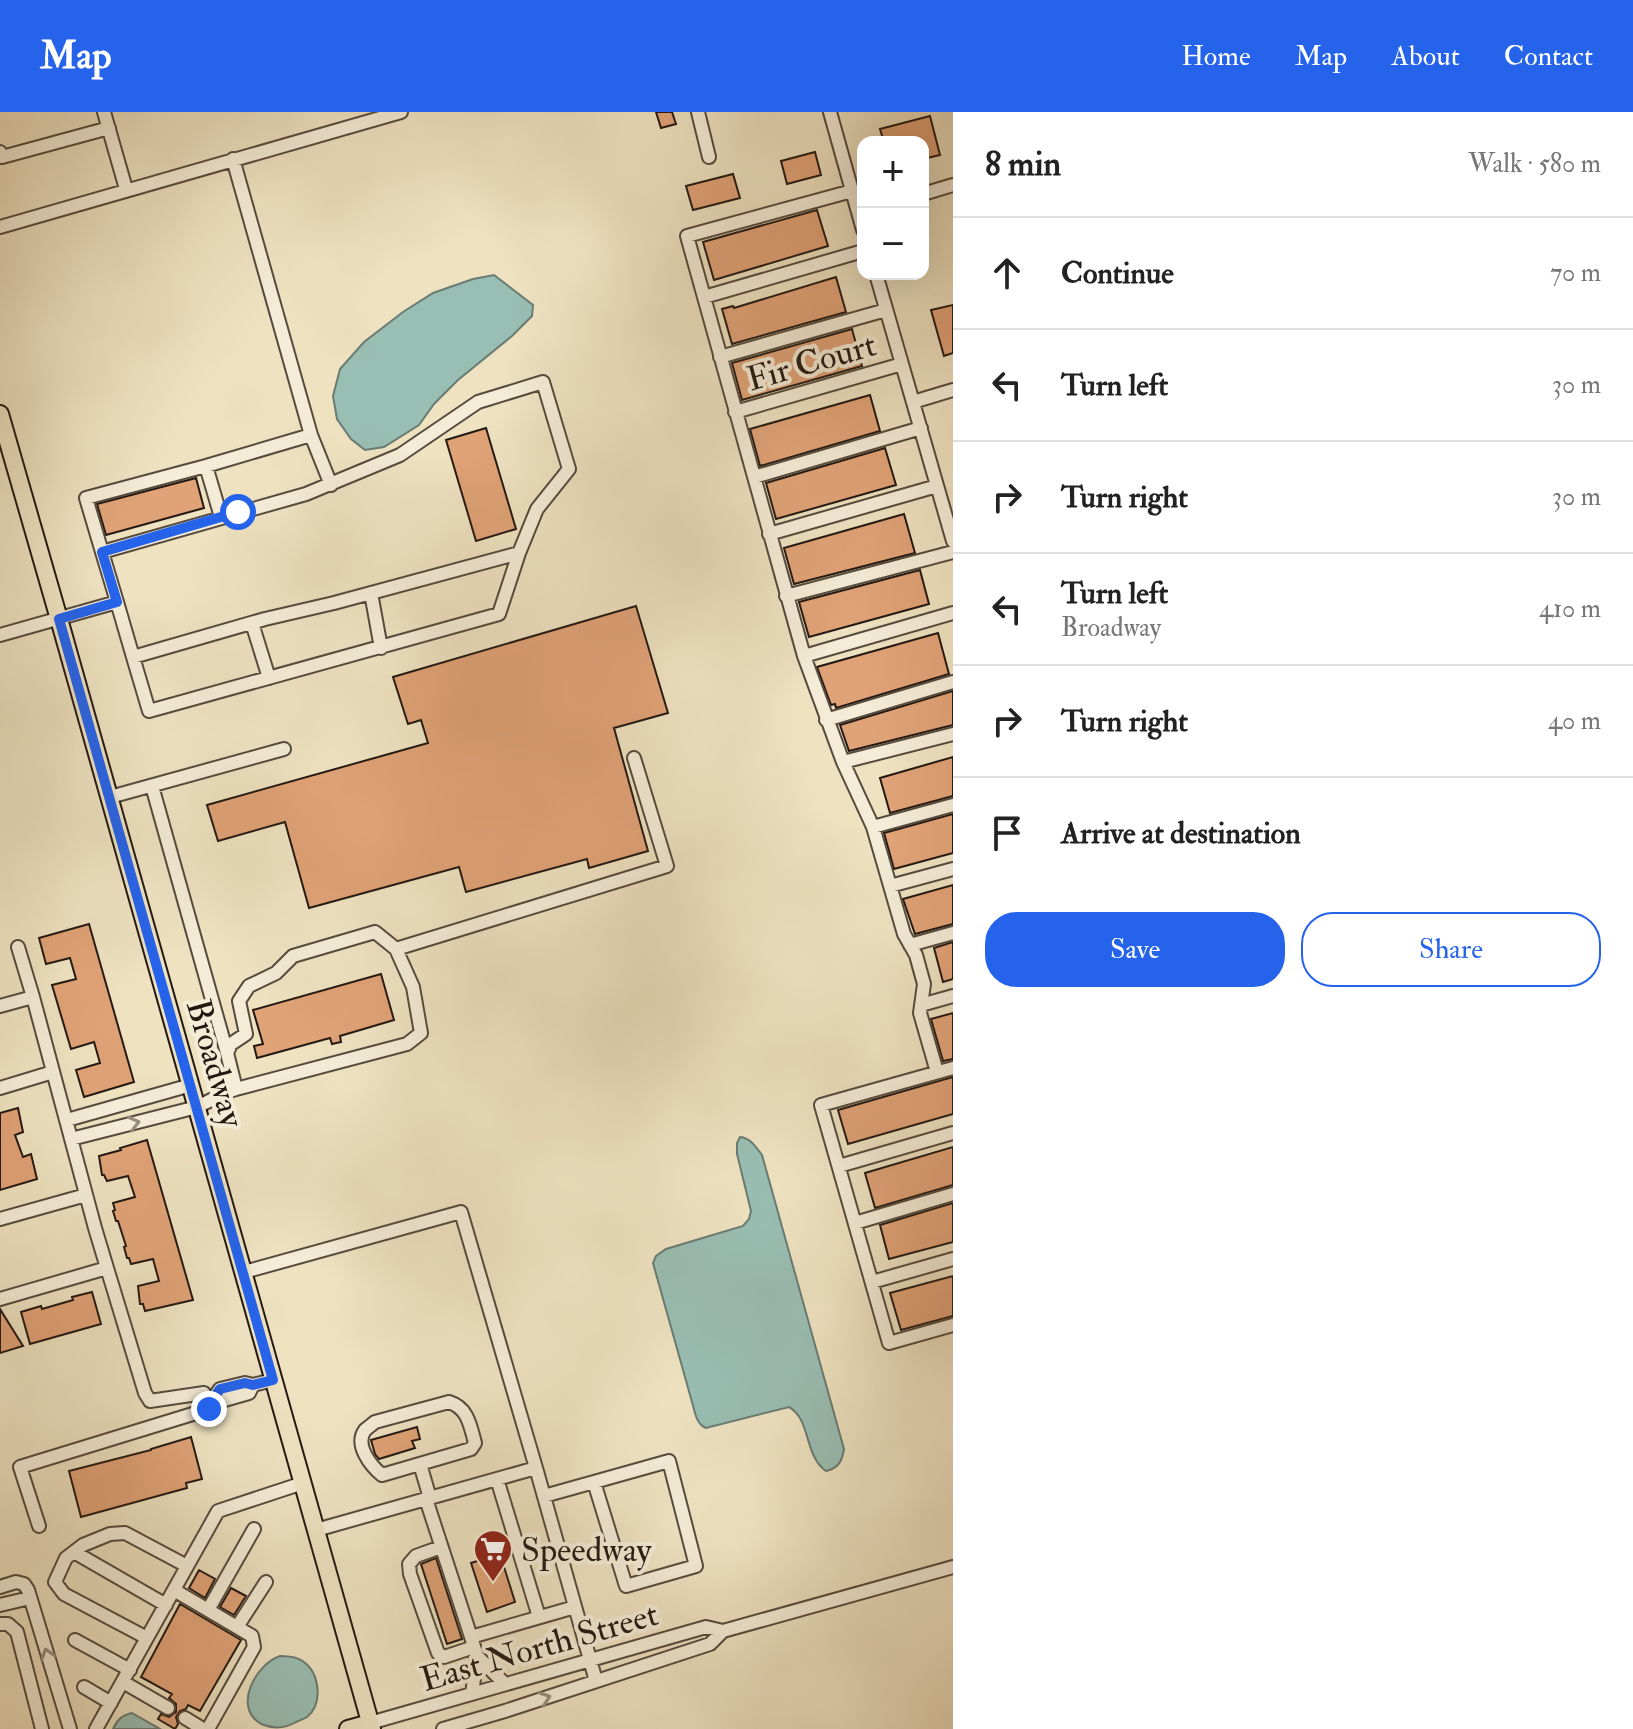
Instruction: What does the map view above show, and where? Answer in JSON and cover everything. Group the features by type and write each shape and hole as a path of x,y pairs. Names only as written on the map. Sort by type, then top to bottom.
{"main road":[{"name":"Broadway","path":"0,414 4,441 110,797 371,1726"},
{"path":"348,1729 371,1726"}],"street":[{"path":"104,112 126,189"},
{"path":"0,227 401,112"},
{"path":"698,112 709,157"},
{"path":"830,112 858,208"},
{"path":"0,152 2,157 109,128"},
{"path":"233,159 311,435 331,485"},
{"path":"929,192 953,185"},
{"path":"852,191 687,236 804,656 826,720 873,827 904,934 916,955 924,984 920,1013 937,1072"},
{"path":"704,297 857,253"},
{"path":"878,280 953,541"},
{"path":"720,357 886,310"},
{"name":"Fir Court","path":"735,412 902,364"},
{"path":"102,552 331,485 400,455 478,402 543,382 569,469 537,509 499,614 149,711 86,498 311,435"},
{"path":"913,402 953,390"},
{"path":"754,477 921,428"},
{"path":"206,466 221,517"},
{"path":"769,534 937,486"},
{"path":"786,596 953,552"},
{"path":"133,657 519,553"},
{"path":"371,593 381,648"},
{"path":"0,635 117,602"},
{"path":"804,656 953,613"},
{"path":"252,623 269,678"},
{"path":"826,720 953,682"},
{"path":"843,762 953,734"},
{"path":"110,797 284,749"},
{"path":"396,949 667,866 634,758"},
{"path":"152,786 236,1089"},
{"path":"873,827 953,805"},
{"path":"890,886 953,869"},
{"path":"71,1139 197,1107 236,1089 407,1044 421,1033 413,987 396,949 375,932 293,956 276,973 249,986 244,993 239,1001 246,1034 231,1044 227,1053"},
{"path":"910,945 953,933"},
{"path":"18,947 86,1195 145,1393 150,1401 204,1393 210,1397"},
{"path":"921,1005 953,996"},
{"path":"0,1006 33,997"},
{"path":"953,1068 821,1105 889,1343 953,1325"},
{"path":"0,1088 53,1072"},
{"path":"67,1120 191,1085"},
{"path":"839,1166 953,1133"},
{"path":"855,1223 953,1194"},
{"path":"0,1219 86,1195"},
{"path":"244,1272 461,1212 596,1681"},
{"path":"872,1282 953,1259"},
{"path":"0,1299 107,1268"},
{"path":"39,1526 20,1467 209,1409 210,1397 220,1389 273,1380"},
{"path":"449,1402 457,1405 466,1413 475,1443 471,1449 420,1464 382,1475 367,1460 361,1438 365,1430 375,1422 449,1402"},
{"path":"544,1496 594,1482 669,1461 696,1566 626,1586 594,1482"},
{"path":"420,1464 441,1547 474,1647 472,1694"},
{"path":"316,1530 536,1468"},
{"path":"497,1479 539,1617"},
{"path":"96,1729 218,1511 303,1483"},
{"path":"208,1610 254,1529"},
{"path":"147,1638 64,1594 55,1582 66,1558 83,1545 110,1534 125,1533 187,1566"},
{"path":"441,1547 416,1556 409,1564 438,1653 444,1657 474,1647 539,1617 575,1607"},
{"path":"74,1552 166,1605"},
{"name":"East North Street","path":"371,1726 706,1627 723,1631 953,1567"},
{"path":"0,1587 16,1582 24,1584 70,1729"},
{"path":"237,1627 266,1582"},
{"path":"174,1590 252,1636 254,1647 206,1729 185,1718"},
{"path":"0,1605 30,1598"},
{"path":"1,1625 8,1624 17,1632 42,1729"},
{"name":"East North Street","path":"443,1729 710,1644 723,1631"},
{"path":"75,1640 168,1708"},
{"path":"474,1647 505,1684"},
{"path":"84,1687 111,1703"}],"water":[{"path":"494,275 533,305 532,316 458,380 434,404 419,425 384,447 365,450 351,439 337,419 333,396 340,369 364,342 433,293"},
{"path":"740,1137 750,1141 762,1155 844,1449 839,1463 826,1471 814,1456 801,1420 789,1407 706,1428 700,1424 653,1263 656,1256 666,1249 743,1226 749,1219 751,1211 737,1154"},
{"path":"280,1656 304,1662 313,1674 318,1689 316,1705 307,1717 287,1726 274,1727 261,1724 253,1717 248,1707 248,1697 263,1668"},
{"path":"132,1713 160,1729 113,1729 120,1718"}],"building":[{"path":"656,112 672,112 676,124 661,128"},
{"path":"930,116 940,155 929,158 929,136 882,136 880,129"},
{"path":"815,152 821,175 787,184 781,161"},
{"path":"733,174 740,198 693,210 686,186"},
{"path":"817,210 828,246 714,280 703,242"},
{"path":"836,277 846,312 732,344 722,309"},
{"path":"953,305 953,353 944,356 931,310"},
{"path":"852,329 862,366 742,400 732,363"},
{"path":"870,395 880,431 760,466 750,429"},
{"path":"486,428 516,529 476,541 446,440"},
{"path":"885,448 896,485 776,519 766,483"},
{"path":"196,478 204,508 106,535 97,504"},
{"path":"904,514 915,553 794,584 784,548"},
{"path":"920,570 929,604 809,637 799,602"},
{"path":"636,606 668,713 614,728 648,851 589,868 587,859 466,892 459,867 309,908 285,822 218,841 207,805 428,743 421,720 408,724 393,677"},
{"path":"938,633 949,674 836,708 835,704 831,705 817,667"},
{"path":"953,691 953,725 849,751 840,725"},
{"path":"953,757 953,796 890,813 880,778"},
{"path":"953,814 953,853 894,869 884,833"},
{"path":"953,885 953,924 915,934 903,899"},
{"path":"89,924 134,1082 84,1097 76,1070 100,1063 94,1042 71,1049 52,985 76,979 70,958 46,964 39,938"},
{"path":"953,942 953,979 943,982 934,948"},
{"path":"381,974 394,1020 340,1036 341,1042 332,1044 330,1038 257,1058 254,1046 263,1044 253,1010"},
{"path":"953,1013 953,1059 943,1061 931,1019"},
{"path":"953,1077 953,1114 848,1144 838,1110"},
{"path":"18,1108 23,1132 15,1135 23,1157 31,1154 37,1179 0,1190 0,1113"},
{"path":"147,1140 193,1300 145,1311 143,1304 140,1304 138,1286 159,1281 153,1259 131,1264 113,1211 113,1203 135,1197 128,1176 107,1181 102,1175 99,1156"},
{"path":"953,1147 953,1185 875,1208 865,1173"},
{"path":"953,1203 953,1242 889,1259 880,1225"},
{"path":"953,1276 953,1316 901,1330 890,1293"},
{"path":"92,1292 101,1324 30,1344 21,1312 41,1306 42,1309"},
{"path":"0,1309 23,1346 0,1353"},
{"path":"417,1427 420,1439 412,1441 415,1448 379,1459 375,1454 371,1440"},
{"path":"191,1437 202,1479 186,1483 187,1488 81,1517 69,1471"},
{"name":"Speedway","path":"500,1554 515,1602 487,1612 471,1563"},
{"name":"Speedway","path":"436,1558 462,1639 447,1644 421,1564"},
{"path":"199,1570 215,1579 205,1598 189,1588"},
{"path":"231,1588 246,1596 234,1615 220,1607"},
{"path":"180,1604 241,1640 200,1711 188,1705 176,1717 178,1724 175,1729 158,1719 161,1714 169,1717 176,1712 176,1704 169,1698 172,1694 141,1677"}],"place":[{"name":"Speedway","path":"493,1583"}],"route":[{"path":"209,1409 205,1399 215,1396 220,1389 273,1380 59,619 117,602 102,552 238,512"}]}
